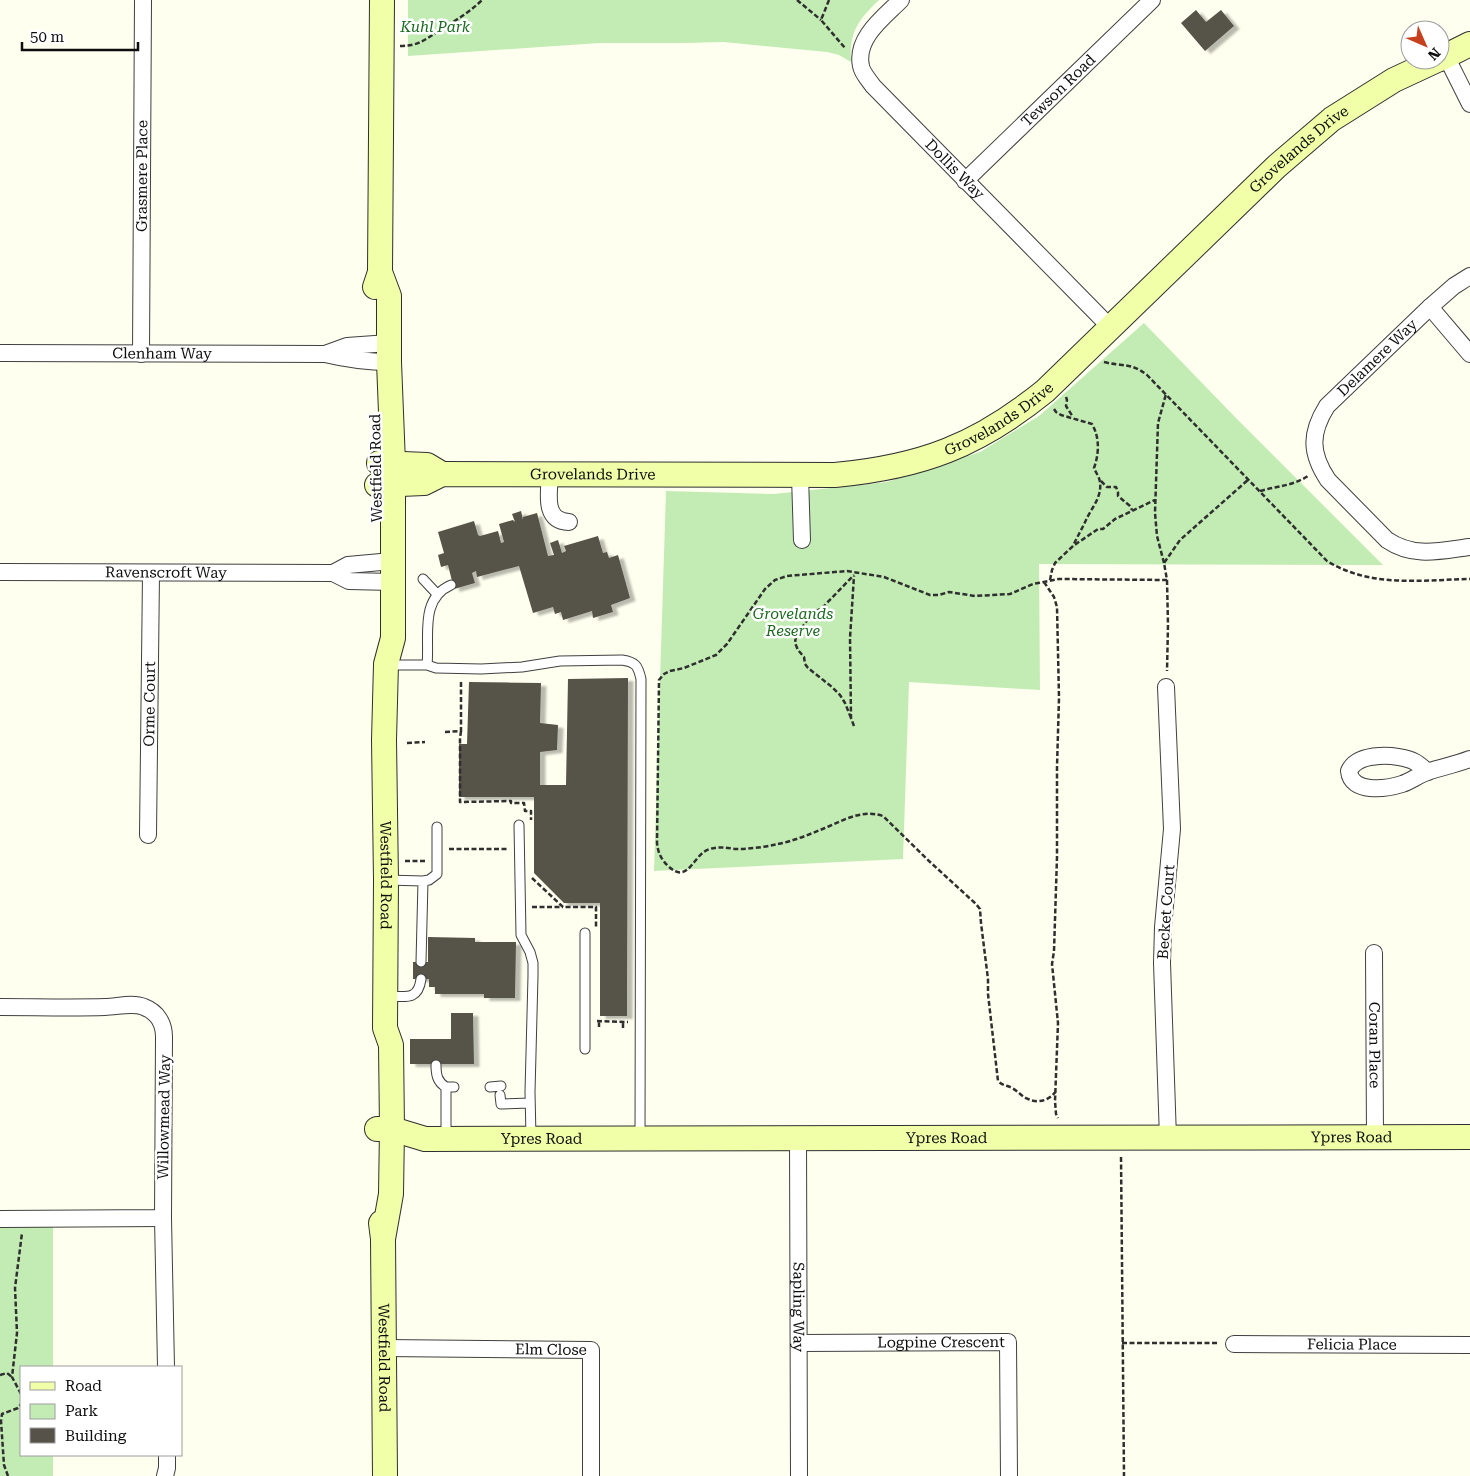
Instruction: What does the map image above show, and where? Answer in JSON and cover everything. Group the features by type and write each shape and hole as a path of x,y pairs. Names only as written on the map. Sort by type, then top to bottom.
{"street":[{"name":"Grasmere Place","path":"141,354 143,0"},
{"name":"Westfield Road","path":"382,0 380,272 373,295 381,353 376,412 385,474 385,572 377,638 386,664 384,740 386,996 385,1028 376,1044 385,1140 376,1195 383,1239 385,1476"},
{"name":"Dollis Way","path":"901,0 869,31 860,51 861,67 873,86 1112,328"},
{"name":"Tewson Road","path":"965,181 1152,0"},
{"name":"Grovelands Drive","path":"1450,54 1470,44"},
{"name":"Grovelands Drive","path":"385,474 427,465 442,474 835,475 876,471 922,460 950,450 977,437 1022,409 1064,374 1276,167 1332,119 1394,80 1415,70"},
{"path":"1449,70 1470,104"},
{"name":"Delamere Way","path":"1319,464 1313,446 1315,432 1327,406 1430,307 1454,286 1470,276"},
{"path":"1430,307 1470,354"},
{"name":"Clenham Way","path":"0,353 325,354 349,360 381,353"},
{"path":"1319,464 1328,480 1342,496 1387,540 1396,546 1429,553 1469,548"},
{"path":"550,475 550,506 552,514 562,522 569,522"},
{"path":"800,476 802,540"},
{"name":"Ravenscroft Way","path":"0,572 152,574 333,573 349,581 385,572"},
{"name":"Orme Court","path":"148,835 152,574"},
{"name":"Becket Court","path":"1166,687 1172,829 1163,927 1162,963 1168,1138"},
{"path":"1428,772 1470,759"},
{"name":"Coran Place","path":"1374,953 1375,1137"},
{"name":"Willowmead Way","path":"0,1008 106,1007 136,1004 151,1010 160,1018 164,1029 163,1218 166,1366"},
{"name":"Ypres Road","path":"385,1140 1470,1137"},
{"name":"Sapling Way","path":"798,1138 799,1476"},
{"path":"0,1219 163,1218"},
{"name":"Logpine Crescent","path":"800,1342 1008,1342 1009,1476"},
{"name":"Felicia Place","path":"1234,1344 1470,1345"},
{"name":"Elm Close","path":"385,1348 591,1350 591,1476"},
{"path":"165,1476 168,1468 167,1456"}],"lane":[{"path":"423,579 437,594"},
{"path":"427,665 429,612 437,594 451,585"},
{"path":"386,664 481,669 522,667 560,661 622,660 632,661 639,669 641,680 640,1138"},
{"path":"519,825 521,935 530,952 533,963 531,1139"},
{"path":"386,880 429,880 437,874 437,827"},
{"path":"421,962 423,880"},
{"path":"585,933 585,1049"},
{"path":"386,996 410,996 416,994 422,979"},
{"path":"435,1139 450,1087 443,1086 436,1076 436,1066"},
{"path":"490,1086 500,1091 501,1104 530,1103"}],"path":[{"path":"396,46 414,45 423,42 463,17 482,0"},
{"path":"796,0 821,20 846,49"},
{"path":"821,20 829,0"},
{"path":"1104,362 1118,365 1128,364 1138,368 1147,375 1327,561 1358,576 1386,580 1470,579"},
{"path":"1166,394 1158,423 1155,500 1155,524 1167,580 1168,650 1166,687"},
{"path":"1065,396 1067,400 1066,406 1074,418"},
{"path":"1054,407 1056,412 1061,415 1092,424 1095,428 1098,447 1094,468 1100,481 1107,487 1116,487 1118,496 1132,510"},
{"path":"1260,491 1287,486 1301,481 1319,464"},
{"path":"1164,563 1180,540 1249,479"},
{"path":"1073,546 1098,497 1100,481"},
{"path":"1050,581 1052,570 1056,563 1073,546 1098,529 1103,529 1115,519 1155,500"},
{"path":"1056,1091 1042,1102 1028,1099 1014,1089 1003,1086 998,1081 980,909 883,816 874,813 863,813 780,844 753,848 736,849 724,847 708,849 703,851 687,870 682,872 676,872 662,858 657,850 659,680 670,671 706,660 722,651 766,589 775,580 787,576 847,571 855,574 884,577 930,595 950,592 975,596 1010,594 1033,584 1059,579 1167,580"},
{"path":"851,718 850,638 855,574"},
{"path":"854,726 845,703 832,687 808,668 805,664 804,656 798,650 795,643 796,636 811,615 824,606 855,574"},
{"path":"1044,582 1054,597 1057,607 1059,698 1057,857 1052,964 1058,1023 1056,1114 1060,1123"},
{"path":"461,680 460,802 524,802 525,811 531,811 530,821"},
{"path":"445,732 461,731"},
{"path":"407,743 425,742"},
{"path":"449,849 512,850"},
{"path":"401,860 427,861"},
{"path":"531,886 531,876 563,907"},
{"path":"531,901 532,907 596,907 596,936"},
{"path":"597,1012 599,1027"},
{"path":"599,1022 631,1022"},
{"path":"623,1022 623,1028"},
{"path":"1121,1150 1124,1476"},
{"path":"12,1378 17,1333 15,1288 23,1227"},
{"path":"1122,1343 1234,1344"},
{"path":"0,1375 7,1374 12,1378 20,1392"},
{"path":"8,1476 4,1465 1,1413 18,1408 20,1405"}],"green space":[{"name":"Kuhl Park","path":"408,0 879,0 865,14 856,27 853,34 851,62 839,55 827,52 724,42 599,43 408,56"},
{"name":"Grovelands Reserve","path":"1144,323 1383,565 1039,564 1040,690 909,682 903,859 654,871 666,491 774,494 887,482 980,452 1039,416"},
{"path":"0,1227 53,1227 53,1366 20,1366 20,1456 53,1456 53,1476 0,1476"}],"building":[{"path":"1196,10 1206,22 1221,10 1234,26 1205,51 1181,23"},
{"path":"521,511 523,520 523,517 537,513 548,556 554,555 550,543 558,540 562,553 566,551 564,546 598,536 603,553 607,552 609,558 618,555 630,598 611,605 613,612 593,618 592,611 563,620 561,612 555,614 553,607 533,613 519,566 477,577 476,571 472,573 475,583 454,589 448,565 441,567 438,555 444,553 438,532 474,521 478,535 498,531 501,543 504,542 499,524 513,520 515,522 512,514"},
{"path":"628,678 627,1016 600,1016 600,903 564,903 534,873 534,797 459,797 459,744 467,744 469,682 541,683 540,723 558,725 557,750 540,752 540,785 566,785 568,679"},
{"path":"428,937 475,938 475,942 516,942 515,998 484,998 484,994 435,994 435,987 429,987 429,979 413,979 413,962 428,962"},
{"path":"451,1013 473,1013 474,1064 410,1064 410,1039 451,1039"}]}
